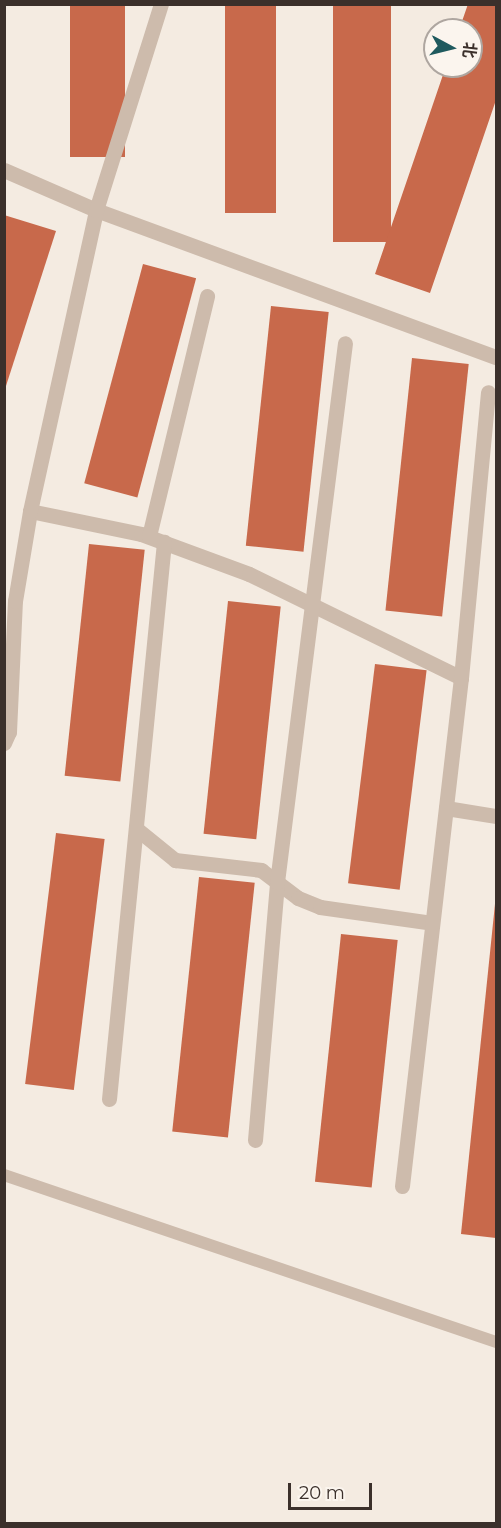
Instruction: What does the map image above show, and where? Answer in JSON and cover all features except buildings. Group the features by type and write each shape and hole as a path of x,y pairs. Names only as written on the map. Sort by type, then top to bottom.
{"street":[{"path":"4,743 9,732 10,600 96,210 161,4"},
{"path":"4,170 96,210 496,357"},
{"path":"149,536 207,296"},
{"path":"255,1140 277,882 345,344"},
{"path":"402,1186 461,678 488,392"},
{"path":"30,511 149,536 249,574 461,678"},
{"path":"109,1099 138,830 164,542"},
{"path":"446,808 496,816"},
{"path":"138,830 175,860 261,870 298,898 320,907 432,923"}],"lane":[{"path":"4,1175 496,1342"}]}
